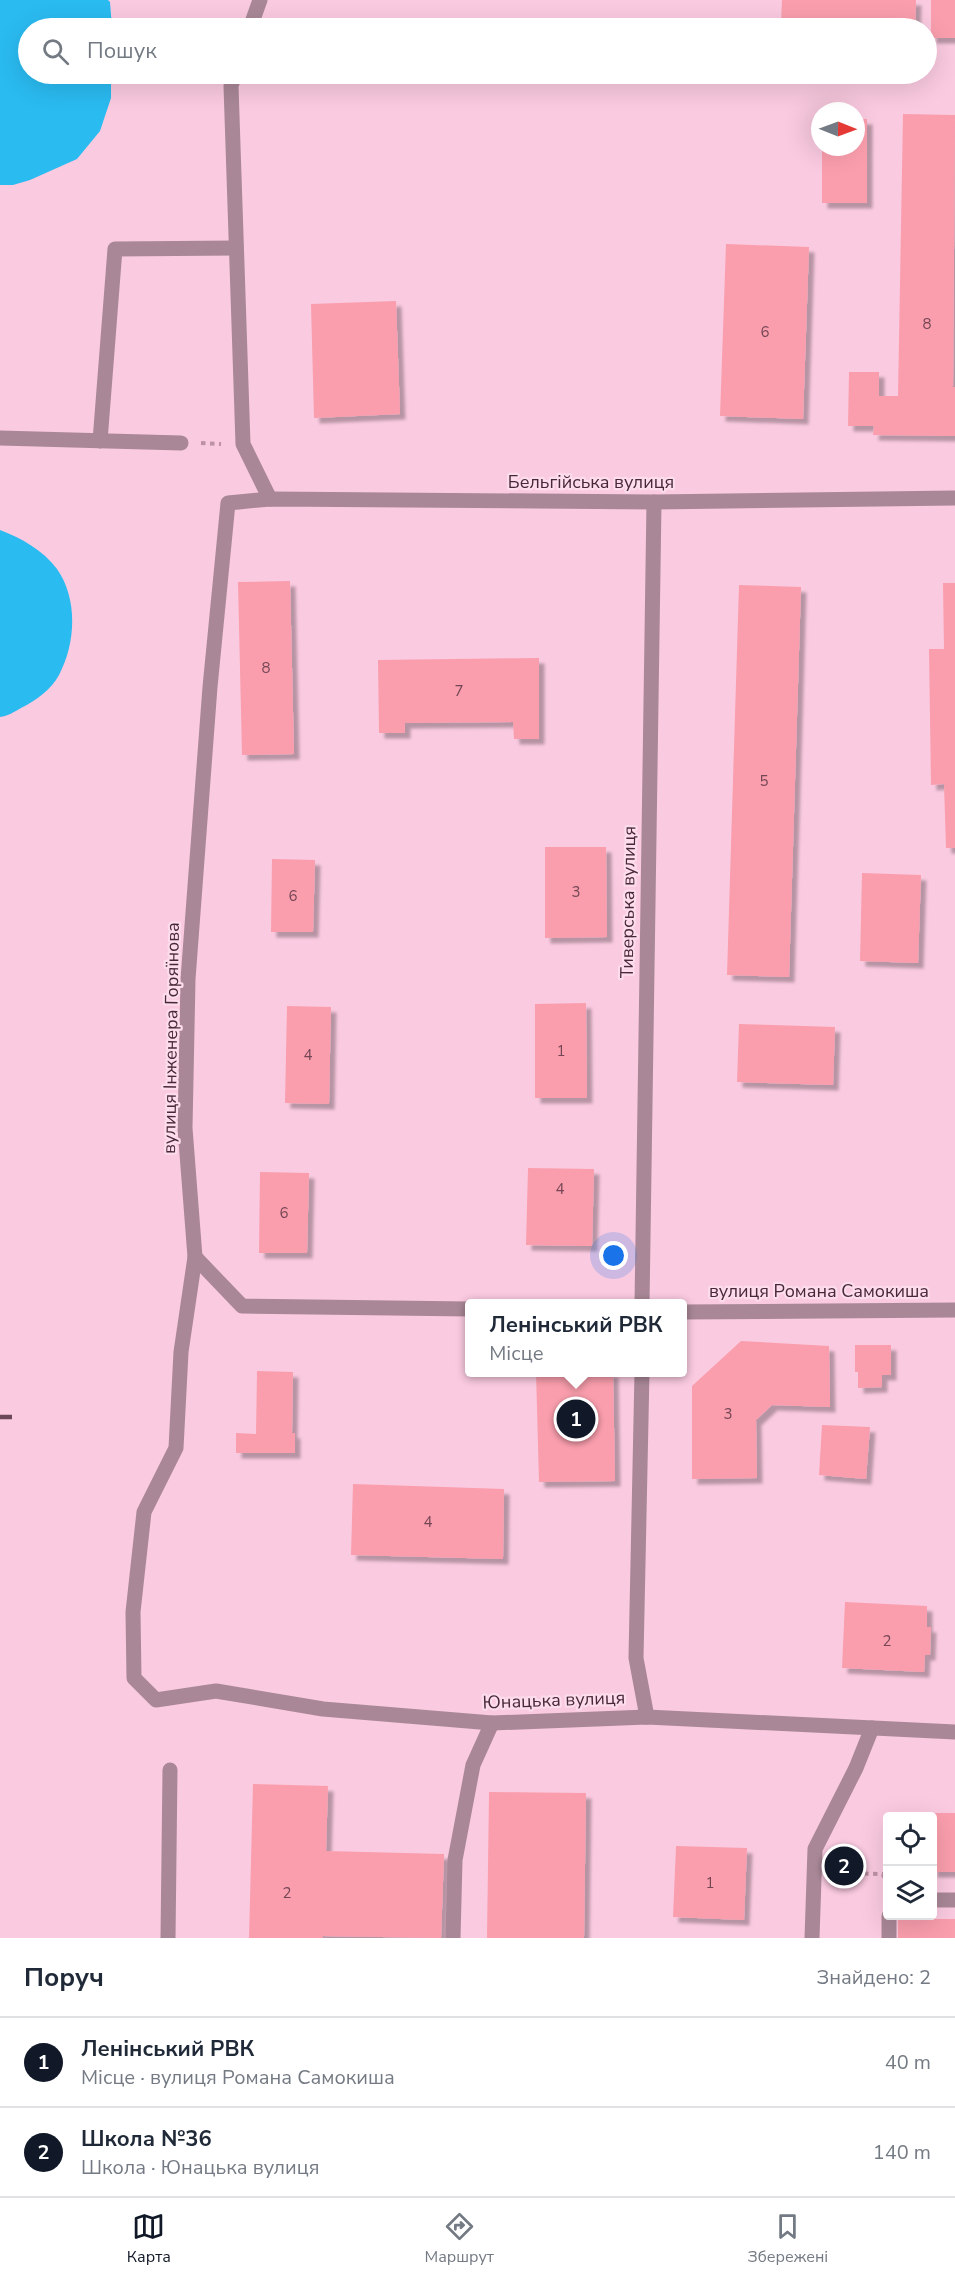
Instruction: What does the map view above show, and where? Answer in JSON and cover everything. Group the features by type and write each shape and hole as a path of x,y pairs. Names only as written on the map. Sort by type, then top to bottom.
{"street":[{"path":"254,18 260,0"},
{"path":"232,84 243,444 270,500"},
{"path":"100,441 115,249 236,248"},
{"path":"0,438 181,443"},
{"name":"Бельгійська вулиця","path":"228,503 270,500 654,502 955,498"},
{"name":"Тиверська вулиця","path":"642,1299 654,502"},
{"name":"вулиця Інженера Горяїнова","path":"156,1700 134,1678 133,1612 144,1512 176,1448 181,1352 195,1257 185,1128 188,979 210,687 228,503"},
{"path":"195,1257 242,1306 465,1310"},
{"name":"вулиця Романа Самокиша","path":"687,1312 955,1310"},
{"path":"642,1377 636,1658 647,1717"},
{"name":"Юнацька вулиця","path":"156,1700 216,1691 323,1709 492,1724 647,1717 955,1732"},
{"path":"453,1938 455,1860 473,1765 492,1724"},
{"path":"813,1938 815,1849 856,1768 872,1728"},
{"path":"168,1938 170,1770"},
{"path":"937,1900 955,1900"},
{"path":"889,1920 889,1938"}],"path":[{"path":"181,443 243,444"},
{"path":"814,1873 883,1874"}],"water":[{"path":"0,0 108,0 111,18 18,18 18,84 111,84 111,98 100,131 77,159 30,180 13,185 0,185"},
{"path":"0,530 31,545 57,569 69,594 72,621 69,649 56,680 32,702 11,714 0,717"}],"building":[{"path":"782,0 916,0 915,18 781,18"},
{"path":"931,0 955,0 955,38 937,38 937,18 931,18"},
{"path":"903,114 955,115 953,387 955,387 955,436 873,435 874,426 848,426 849,372 879,372 879,396 898,396"},
{"path":"865,119 867,119 867,203 822,203 822,156 865,156"},
{"path":"726,244 809,247 803,419 720,416"},
{"path":"396,301 400,414 314,418 311,304"},
{"path":"290,581 294,754 242,755 238,582"},
{"path":"943,583 955,583 955,848 946,848 944,784 931,785 929,649 944,649"},
{"path":"739,585 801,587 789,977 727,975"},
{"path":"539,658 539,739 514,739 513,722 405,723 405,733 379,733 378,660"},
{"path":"545,847 606,847 607,937 545,938"},
{"path":"272,859 315,860 313,932 271,932"},
{"path":"862,873 921,875 918,963 860,961"},
{"path":"586,1003 587,1098 535,1098 535,1004"},
{"path":"287,1006 331,1007 329,1104 285,1103"},
{"path":"739,1024 835,1027 833,1085 737,1082"},
{"path":"528,1168 594,1169 592,1246 526,1245"},
{"path":"260,1172 309,1173 307,1253 259,1253"},
{"path":"741,1341 829,1346 830,1407 772,1405 756,1420 757,1478 692,1479 692,1386"},
{"path":"855,1345 891,1345 891,1375 882,1375 882,1387 858,1388 858,1372 855,1372"},
{"path":"257,1371 293,1372 292,1433 295,1433 295,1453 236,1453 236,1433 256,1434"},
{"path":"536,1377 613,1377 615,1481 539,1482"},
{"path":"822,1425 870,1427 866,1479 819,1475"},
{"path":"353,1484 504,1489 503,1559 351,1555"},
{"path":"845,1602 927,1606 927,1627 931,1627 930,1655 925,1655 924,1672 842,1668"},
{"path":"253,1784 328,1786 326,1851 444,1854 441,1938 323,1936 323,1938 249,1938"},
{"path":"489,1792 586,1793 584,1938 487,1938"},
{"path":"937,1813 955,1813 955,1872 937,1872"},
{"path":"676,1846 747,1848 744,1920 673,1917"},
{"path":"955,1919 955,1938 898,1938 898,1920"}],"railway":[{"path":"0,1417 13,1417"}],"place":[{"name":"Ленінський РВК","path":"576,1419"},
{"name":"Школа №36","path":"844,1866"}]}
